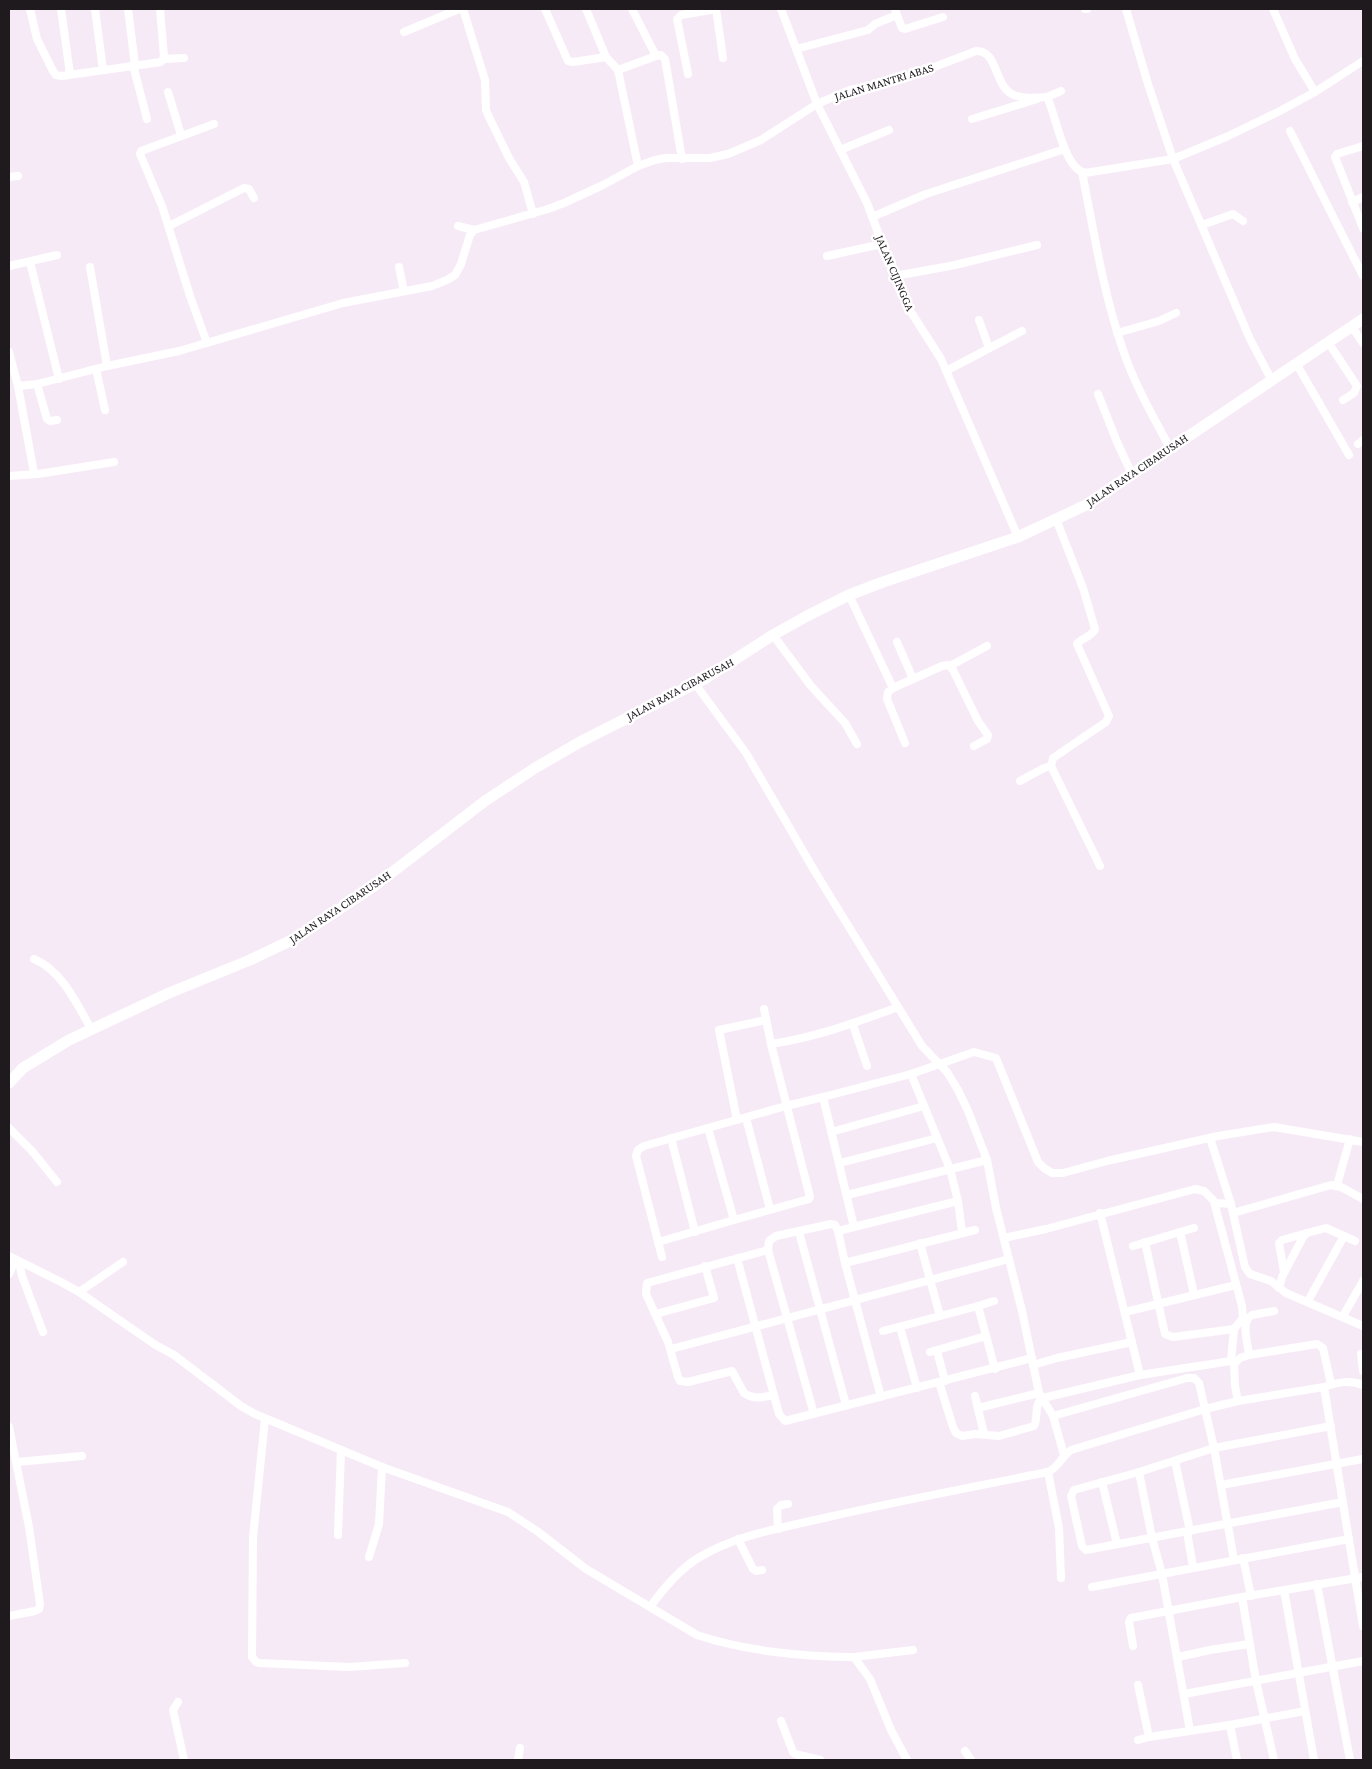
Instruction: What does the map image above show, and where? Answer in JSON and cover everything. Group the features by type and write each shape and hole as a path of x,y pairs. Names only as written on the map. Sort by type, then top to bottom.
{"main road":[{"name":"JALAN RAYA CIBARUSAH","path":"723,666 771,632 848,593 881,580 1017,536 1084,502 1363,317"},
{"name":"JALAN RAYA CIBARUSAH","path":"9,1083 24,1068 69,1040 169,993 250,960 294,939 373,887 485,801 529,772 580,742 694,683 773,635 849,595 1017,536 1056,519 1100,496 1363,317"},
{"name":"JALAN RAYA CIBARUSAH","path":"9,1077 51,1047 90,1027 168,990 273,947 293,936 371,884 441,829 515,777 578,739 694,683"}],"street":[{"path":"30,9 37,39 50,66 59,76 158,62 164,58 184,58"},
{"path":"61,9 70,74"},
{"path":"95,9 104,70"},
{"path":"128,9 134,65 148,119"},
{"path":"160,9 164,58"},
{"path":"404,32 459,9"},
{"path":"463,9 485,80 486,110 509,158 524,182 533,214"},
{"path":"545,9 568,61 573,62 606,57"},
{"path":"586,9 606,57 618,70 638,166"},
{"path":"632,9 656,56"},
{"path":"688,74 677,19 681,15 716,9 723,58"},
{"name":"JALAN CIJINGGA","path":"781,9 817,104 872,217 911,312 936,351 946,371 1017,536"},
{"path":"1126,9 1173,159 1250,339 1270,377"},
{"path":"1273,9 1296,59 1315,92"},
{"path":"796,49 868,30 896,12 902,27 905,29 943,17"},
{"name":"JALAN MANTRI ABAS","path":"817,104 850,90 903,79 978,51 988,54 1003,86 1009,92 1018,96 1044,97"},
{"path":"618,70 656,56 661,55 665,59 682,159"},
{"path":"1082,172 1173,159 1226,137 1315,92 1363,61"},
{"path":"168,92 181,135"},
{"path":"972,119 1061,92"},
{"path":"1044,97 1065,149 1074,164 1082,172 1099,262 1123,352 1145,401 1169,446"},
{"path":"458,226 474,230 533,214 572,200 638,166 655,160 720,156 746,148 817,104"},
{"path":"208,343 190,296 169,226 140,152 214,124"},
{"path":"840,150 889,130"},
{"path":"1290,131 1363,276"},
{"path":"1363,146 1337,154 1335,157 1363,228"},
{"path":"872,217 926,194 1065,149"},
{"path":"9,177 18,176"},
{"path":"169,226 244,188 249,189 254,198"},
{"path":"1352,202 1363,197"},
{"path":"1202,226 1233,214 1243,221"},
{"path":"18,386 37,384 107,366 179,352 343,304 432,286 452,278 459,270 470,235 474,230"},
{"path":"827,256 882,244"},
{"path":"895,276 1037,246"},
{"path":"9,266 57,255"},
{"path":"30,262 59,379"},
{"path":"90,267 107,366"},
{"path":"399,267 404,291"},
{"path":"1117,333 1159,321 1176,313"},
{"path":"979,320 989,348"},
{"path":"1352,326 1363,343"},
{"path":"946,371 1022,331"},
{"path":"1328,342 1357,386 1354,393 1343,400"},
{"path":"9,352 18,386 32,470 36,474"},
{"path":"1296,363 1349,455"},
{"path":"96,369 105,410"},
{"path":"37,384 47,419 50,421 57,420"},
{"path":"1098,394 1131,472"},
{"path":"9,476 36,474 114,462"},
{"path":"1056,519 1083,588 1095,629 1094,632 1077,644 1109,716 1106,722 1053,758 1051,766 1100,866"},
{"path":"849,595 893,688"},
{"path":"773,635 811,686 850,730 857,744"},
{"path":"897,642 913,679"},
{"path":"905,743 887,699 888,692 942,666 950,666 987,646"},
{"path":"950,666 978,721 988,735 987,739 974,746"},
{"path":"694,683 746,753 898,1007 926,1051 947,1072 961,1097 987,1160 996,1208 1041,1395 1053,1416 1064,1455"},
{"path":"1020,780 1051,766"},
{"path":"34,958 43,962 57,976 71,994 90,1027"},
{"path":"771,1044 812,1037 898,1007"},
{"path":"658,1242 809,1199 810,1197 786,1106 764,1009"},
{"path":"737,1120 719,1030 766,1020"},
{"path":"853,1024 867,1066"},
{"path":"662,1258 636,1156 638,1150 644,1146 786,1106 911,1074 974,1052 996,1058 1038,1162 1052,1173 1063,1173 1210,1138 1274,1127 1363,1142"},
{"path":"911,1074 950,1169 958,1202 962,1232"},
{"path":"823,1097 854,1227"},
{"path":"831,1132 924,1106"},
{"path":"746,1118 770,1209"},
{"path":"9,1128 32,1151 57,1182"},
{"path":"708,1128 734,1220"},
{"path":"671,1138 695,1232"},
{"path":"840,1163 937,1138"},
{"path":"1210,1138 1231,1204 1244,1267 1250,1274 1271,1281 1279,1288 1363,1326"},
{"path":"1337,1185 1350,1139"},
{"path":"847,1195 987,1160"},
{"path":"1233,1213 1331,1184 1337,1185 1363,1199"},
{"path":"1004,1238 1024,1235 1100,1213 1195,1189 1204,1192 1214,1202 1242,1306 1242,1321 1234,1329 1168,1336 1163,1330 1145,1242"},
{"path":"838,1231 958,1202"},
{"path":"1214,1202 1231,1204"},
{"path":"1100,1213 1140,1375"},
{"path":"814,1414 768,1250 771,1238 776,1236 831,1224 838,1231 854,1300 881,1397"},
{"path":"1133,1246 1194,1228"},
{"path":"1284,1272 1279,1243 1282,1240 1326,1228 1355,1241"},
{"path":"845,1264 975,1230"},
{"path":"799,1232 846,1405"},
{"path":"1180,1232 1194,1294"},
{"path":"1279,1288 1284,1272 1307,1233"},
{"path":"1308,1301 1344,1236"},
{"path":"920,1243 940,1316"},
{"path":"768,1250 646,1283 646,1294 671,1349 678,1377 682,1382 732,1371 746,1396 774,1395"},
{"path":"737,1258 779,1414 786,1421 995,1369 1132,1342"},
{"path":"671,1349 819,1308 1009,1259"},
{"path":"9,1274 14,1260"},
{"path":"14,1260 50,1276 79,1292 154,1344 174,1354 241,1406 265,1419 382,1467 508,1512 537,1531 586,1569 697,1635 716,1642 759,1650 834,1657 854,1657 913,1650"},
{"path":"14,1260 43,1332"},
{"path":"79,1292 123,1262"},
{"path":"656,1314 714,1298 705,1266"},
{"path":"1343,1316 1363,1281"},
{"path":"1125,1312 1236,1285"},
{"path":"883,1331 994,1302"},
{"path":"978,1306 995,1369"},
{"path":"1249,1355 1246,1319 1252,1315 1274,1311"},
{"path":"900,1326 916,1388"},
{"path":"978,1408 1140,1375 1228,1362 1232,1358 1234,1329"},
{"path":"986,1336 934,1351 953,1427 956,1432 962,1436 984,1434 999,1436 1032,1427 1035,1424 1041,1395"},
{"path":"1238,1401 1234,1364 1240,1358 1318,1344 1322,1348 1331,1426 1363,1626"},
{"path":"1361,1354 1363,1371"},
{"path":"1053,1416 1191,1377 1194,1378 1199,1383 1214,1448 1234,1560"},
{"path":"650,1607 661,1592 697,1559 738,1539 874,1507 1048,1472 1058,1466 1064,1455 1078,1448 1205,1409 1238,1401 1351,1382 1363,1385"},
{"path":"975,1396 984,1434"},
{"path":"265,1419 253,1537 252,1657 259,1663 349,1667 405,1663"},
{"path":"9,1426 29,1527 40,1604 35,1611 9,1616"},
{"path":"1331,1426 1214,1448 1074,1490 1071,1494 1082,1546 1086,1550 1343,1502"},
{"path":"338,1535 341,1450"},
{"path":"17,1462 82,1456"},
{"path":"1221,1485 1363,1459"},
{"path":"1175,1460 1193,1568"},
{"path":"369,1557 379,1524 382,1467"},
{"path":"1048,1472 1059,1528 1061,1578"},
{"path":"1139,1472 1152,1538 1162,1574 1190,1731"},
{"path":"1102,1482 1117,1544"},
{"path":"778,1529 777,1510 781,1505 788,1504"},
{"path":"738,1539 752,1569 756,1571 762,1570"},
{"path":"1092,1587 1350,1539"},
{"path":"1243,1558 1251,1596"},
{"path":"1133,1646 1129,1619 1242,1597 1363,1577"},
{"path":"1317,1584 1350,1760"},
{"path":"1284,1590 1314,1760"},
{"path":"1242,1597 1256,1681 1274,1760"},
{"path":"1178,1657 1249,1644"},
{"path":"854,1657 870,1679 891,1730 907,1760"},
{"path":"1184,1694 1363,1661"},
{"path":"1138,1685 1149,1737"},
{"path":"178,1702 173,1710 184,1760"},
{"path":"1138,1740 1305,1711"},
{"path":"781,1720 793,1752 797,1755 820,1760"},
{"path":"1230,1725 1237,1760"},
{"path":"518,1760 520,1748"},
{"path":"965,1751 971,1760"}]}
